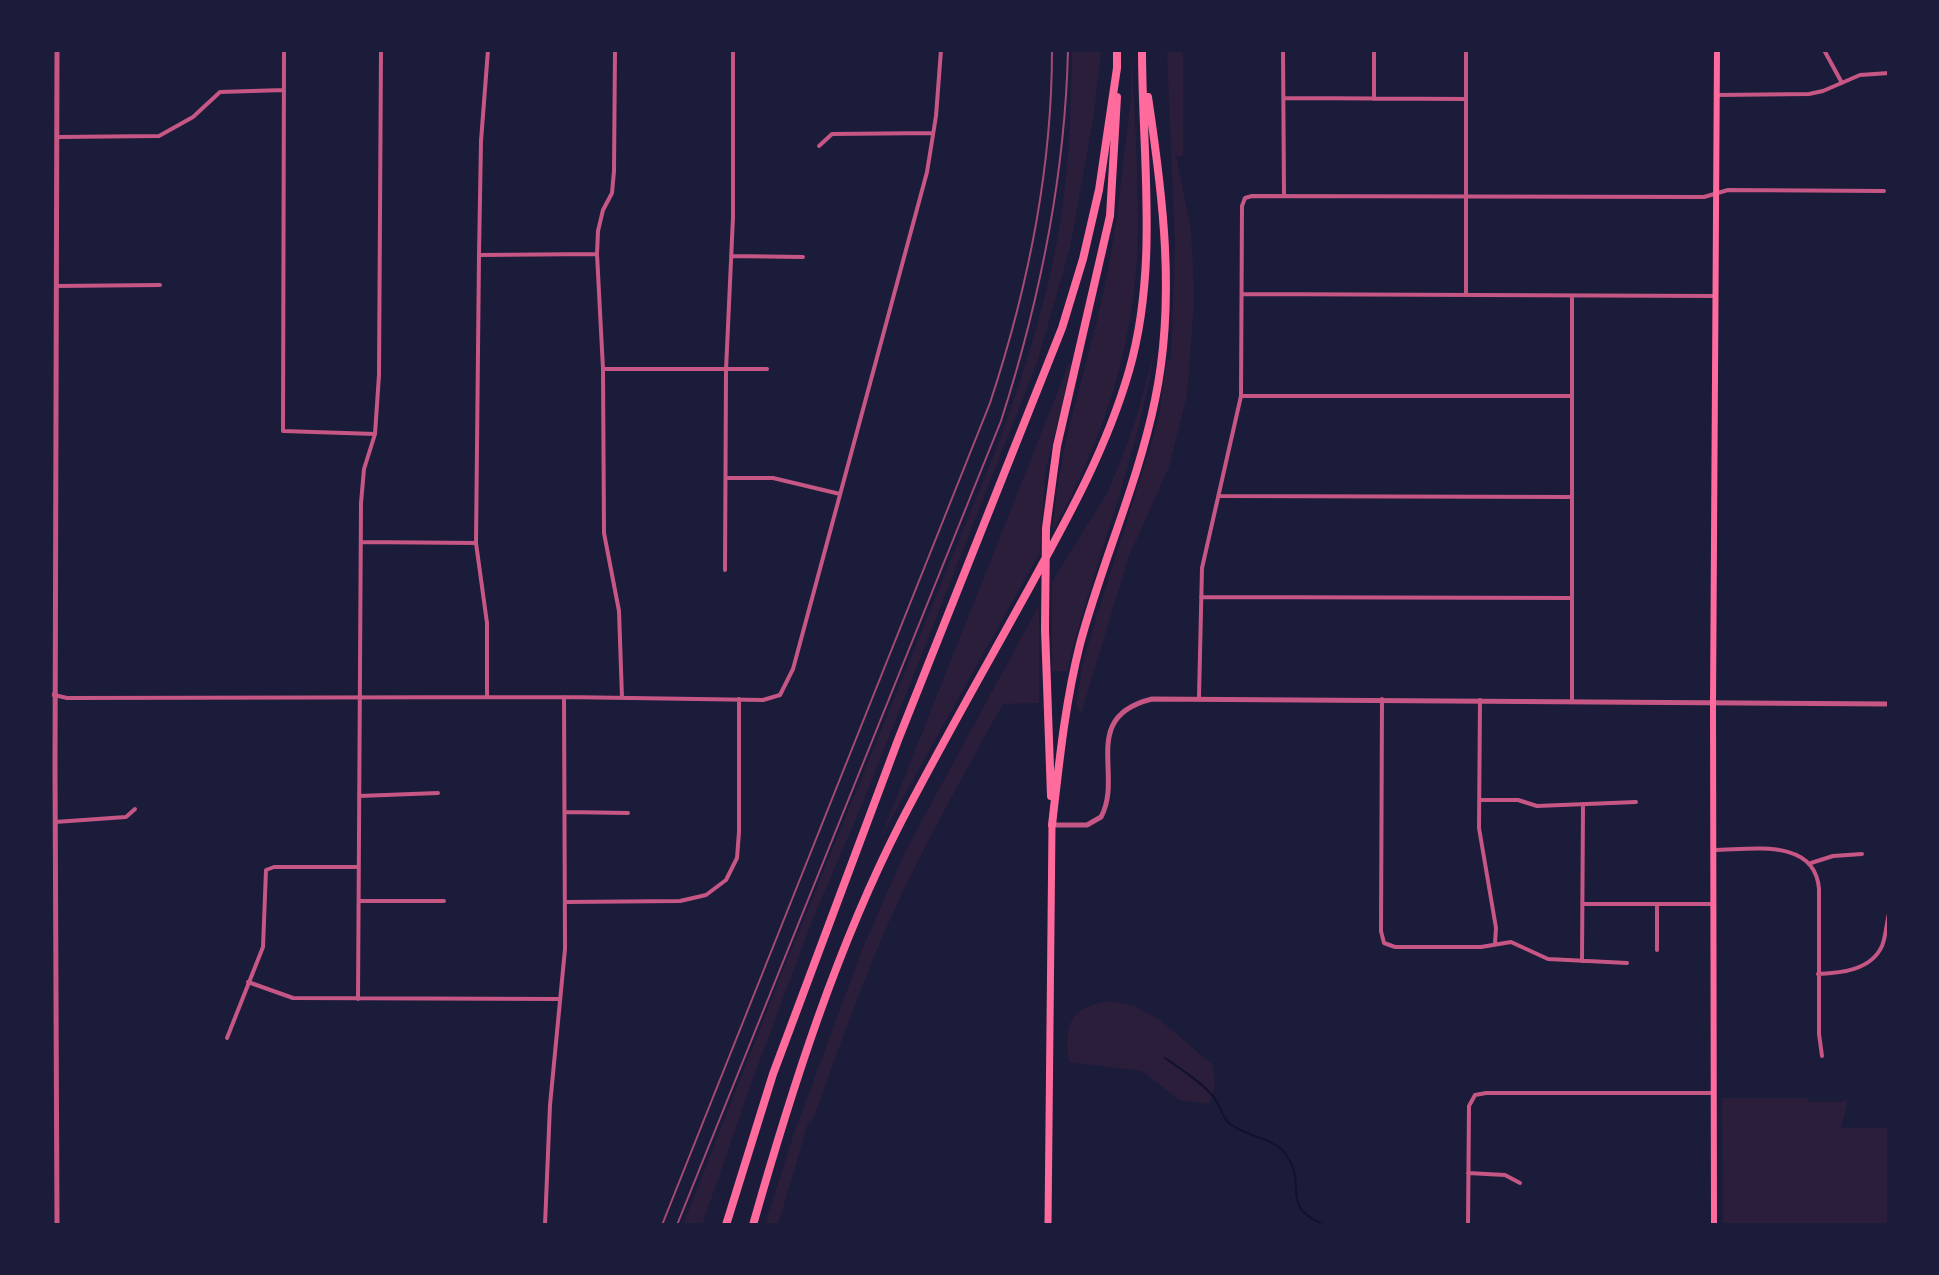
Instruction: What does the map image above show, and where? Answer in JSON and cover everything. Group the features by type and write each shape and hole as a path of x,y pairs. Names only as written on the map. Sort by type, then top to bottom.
{"highway":[{"path":"1052,825 1045,629 1046,528 1057,446 1110,216 1117,132 1117,50"},
{"path":"753,1225 789,1101 865,897 941,747 1087,484 1114,419 1130,369 1143,306 1147,259 1142,50"},
{"path":"1052,825 1063,730 1080,646 1136,472 1155,399 1161,355 1165,266 1160,175 1142,60"},
{"path":"726,1225 773,1074 887,769 1062,328 1083,259 1099,190 1117,68"}],"main road":[{"path":"1714,1225 1717,50"},
{"path":"1048,1225 1052,825"}],"street":[{"path":"57,50 52,575 55,822 53,1188 57,1225"},
{"path":"284,50 283,431 375,434"},
{"path":"358,999 361,542 364,469 375,434 379,375 381,50"},
{"path":"487,697 487,623 476,543 481,141 488,50"},
{"path":"615,50 614,171 612,193 603,210 598,231 597,254 603,369 604,533 619,611 622,698"},
{"path":"725,570 733,50"},
{"path":"52,695 67,698 564,697 763,700 780,695 793,669 927,172 941,50"},
{"path":"1283,50 1284,196"},
{"path":"1374,50 1374,99"},
{"path":"1466,50 1466,295"},
{"path":"1824,50 1842,83"},
{"path":"1717,95 1809,94 1860,75 1889,73"},
{"path":"56,137 159,136 193,117 220,92 284,90"},
{"path":"1284,98 1466,99"},
{"path":"819,146 832,134 933,133"},
{"path":"1199,697 1202,568 1241,396 1242,206 1245,198 1704,197 1728,190 1884,191"},
{"path":"479,255 597,254"},
{"path":"731,256 803,257"},
{"path":"56,286 160,285"},
{"path":"1242,294 1715,296"},
{"path":"1572,295 1572,701"},
{"path":"603,369 767,369"},
{"path":"1241,396 1572,396"},
{"path":"726,478 773,478 840,494"},
{"path":"1220,496 1572,497"},
{"path":"361,542 476,543"},
{"path":"1201,597 1572,598"},
{"path":"545,1225 550,1105 566,902 564,697"},
{"path":"566,902 680,901 706,895 726,880 737,858 739,832 739,699"},
{"path":"1052,825 1087,825 1101,817 1107,804 1109,737 1127,709 1152,699 1889,704"},
{"path":"1382,699 1381,931 1384,943 1395,947 1481,947 1511,942 1548,959 1627,963"},
{"path":"1480,700 1480,836 1496,928 1495,944"},
{"path":"359,796 438,793"},
{"path":"1480,800 1514,800 1537,806 1636,802"},
{"path":"1582,961 1583,804"},
{"path":"55,822 126,817 135,809"},
{"path":"566,812 628,813"},
{"path":"1713,850 1791,852 1811,863 1819,889 1819,1043 1822,1056"},
{"path":"1811,863 1833,856 1862,854"},
{"path":"227,1038 263,947 266,870 274,867 358,867"},
{"path":"358,901 444,901"},
{"path":"1582,904 1713,904"},
{"path":"1657,904 1657,950"},
{"path":"1818,974 1852,970 1871,960 1883,944 1889,914"},
{"path":"248,982 293,998 560,999"},
{"path":"1468,1225 1469,1106 1473,1097 1486,1093 1714,1093"},
{"path":"1468,1173 1505,1175 1520,1183"}],"shaded area":[{"path":"1072,50 1101,50 1094,114 1070,248 1037,363 866,795 812,921 702,1225 683,1225 783,970 997,447 1017,389 1036,330 1057,240 1065,190"},
{"path":"1167,50 1183,50 1183,156 1176,156 1191,230 1193,267 1194,302 1187,395 1169,467 1129,556 1081,714 1076,704 1084,657 1152,441 1167,360 1171,359 1175,247"},
{"path":"1132,55 1138,220 1133,301 1126,341 1104,419 1053,530 1067,438 1113,241 1131,97"},
{"path":"1155,349 1137,431 1067,671 1052,671 1052,582 1107,493 1135,422"},
{"path":"1069,363 1072,364 1045,473 1040,552 880,839"},
{"path":"1039,605 1039,703 1003,704 936,825 864,980 814,1117 808,1123 778,1225 765,1225 793,1136 862,950 906,850"},
{"path":"1108,1001 1135,1006 1160,1020 1213,1065 1215,1087 1209,1104 1179,1100 1142,1071 1069,1062 1068,1037 1072,1020 1085,1008"},
{"path":"1722,1098 1807,1098 1808,1102 1841,1102 1848,1099 1841,1128 1889,1128 1889,1225 1723,1225"}],"waterway":[{"path":"1165,1058 1208,1091 1229,1123 1281,1149 1293,1167 1296,1195 1302,1211 1325,1225"}],"railway":[{"path":"662,1225 990,403 1016,316 1035,229 1048,140 1052,50"},
{"path":"677,1225 1001,421 1028,330 1048,238 1062,145 1068,50"}]}
